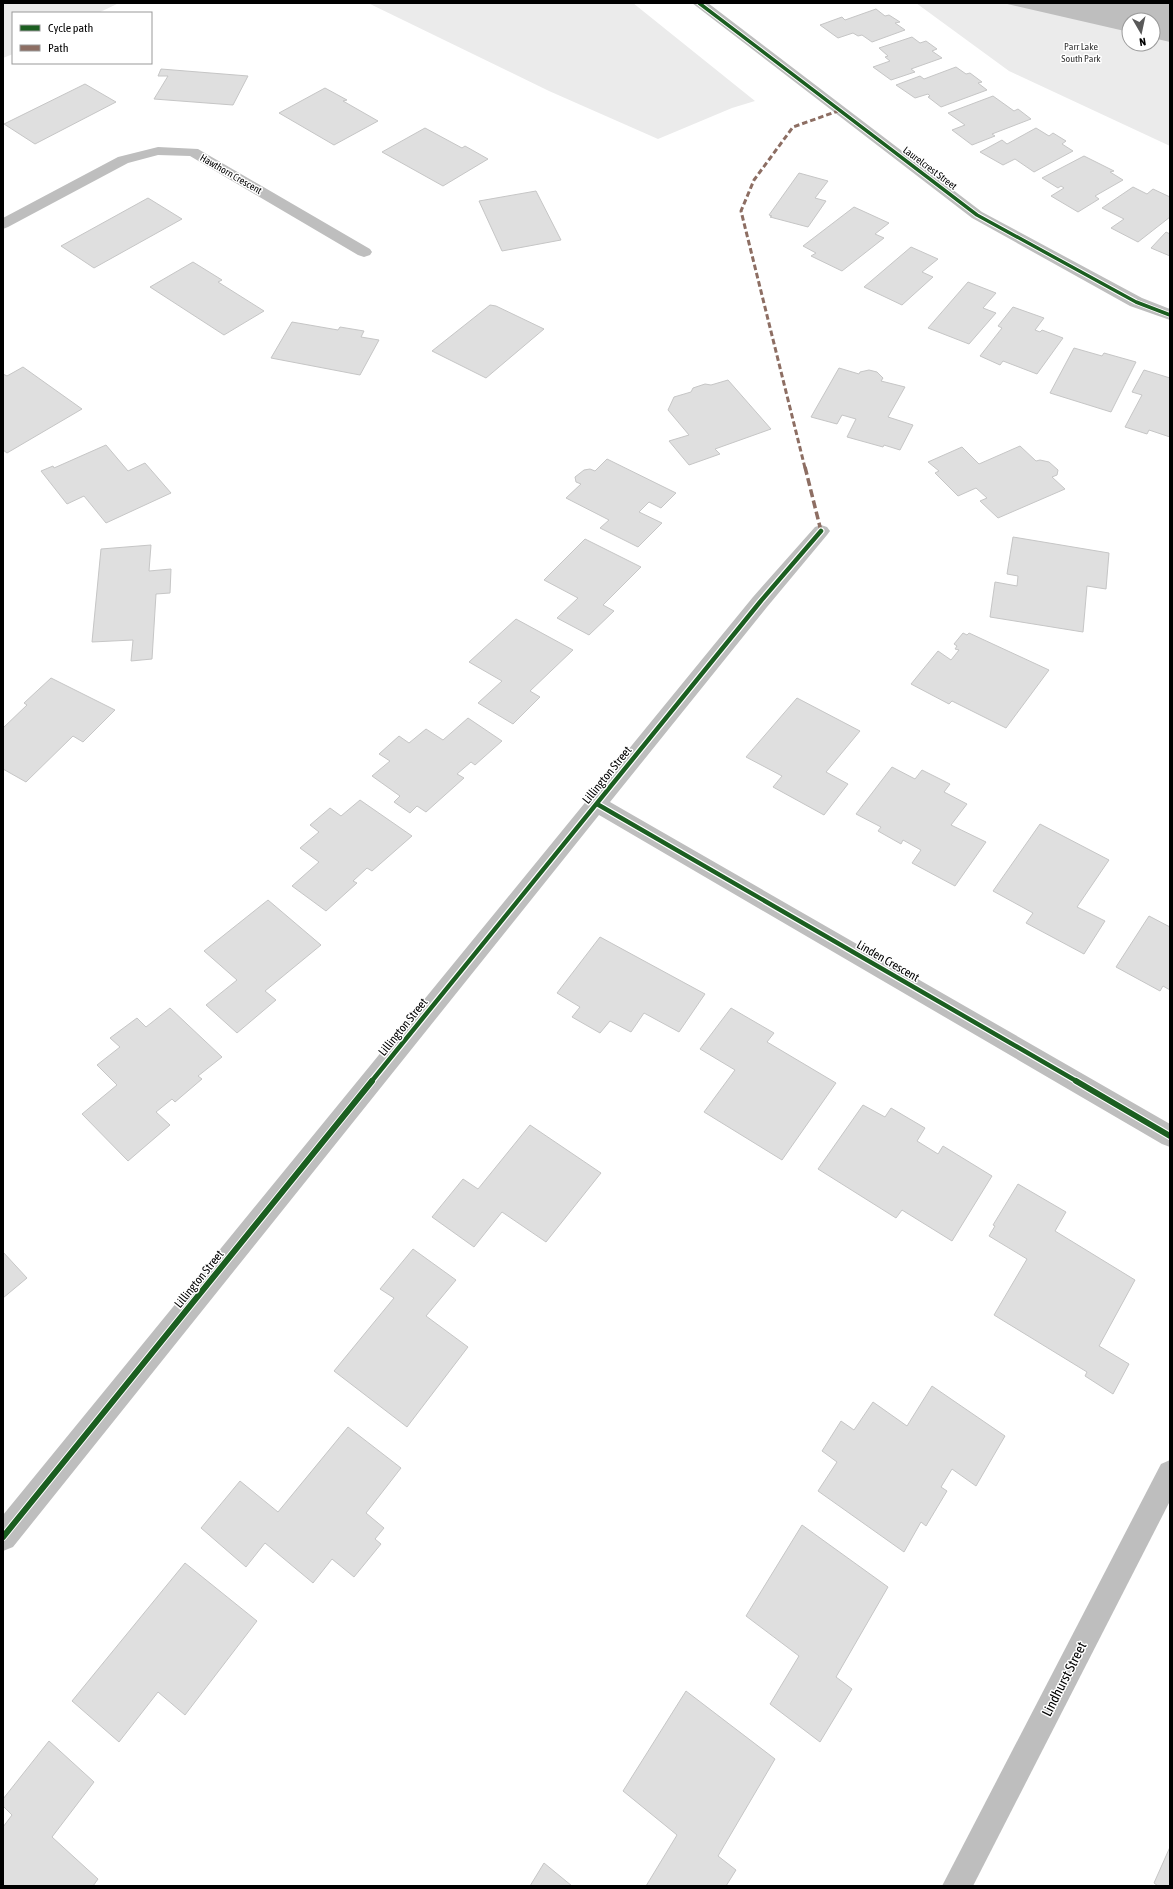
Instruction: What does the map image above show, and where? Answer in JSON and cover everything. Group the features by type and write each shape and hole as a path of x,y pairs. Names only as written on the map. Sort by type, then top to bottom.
{"street":[{"name":"Laurelcrest Street","path":"699,3 977,215 1136,302 1170,315"},
{"name":"Hawthorn Crescent","path":"3,224 123,160 158,151 193,152 364,252"},
{"name":"Lillington Street","path":"3,1537 760,602 821,531"},
{"name":"Linden Crescent","path":"597,804 1170,1136"},
{"name":"Lindhurst Street","path":"958,1886 1170,1472"}],"green space":[{"path":"3,3 119,3 100,12 12,12 12,54 3,58"},
{"path":"368,3 633,3 755,101 732,108 658,139 549,91"},
{"name":"Parr Lake South Park","path":"916,3 1170,3 1170,146 1009,71"}],"shaded area":[{"path":"1003,3 1170,3 1170,42 1161,40 1161,12 1121,12 1121,30"}],"building":[{"path":"876,9 885,16 889,15 900,22 895,23 905,30 872,42 862,35 858,36 853,33 838,38 820,25 842,17 845,20"},
{"path":"912,37 920,43 926,41 937,49 932,51 942,58 911,69 915,72 891,80 873,67 890,61 885,57 888,56 879,48"},
{"path":"956,67 966,74 970,73 982,82 978,83 987,90 941,107 928,97 930,96 928,94 915,98 896,85 920,76 924,79"},
{"path":"161,69 248,76 233,105 154,99 168,76 158,76"},
{"path":"85,84 116,102 35,144 4,124"},
{"path":"325,88 347,100 343,101 378,121 334,145 279,113"},
{"path":"993,96 1014,111 1018,109 1031,119 992,134 995,136 972,145 952,130 965,125 948,113"},
{"path":"425,128 462,148 465,146 488,159 443,186 382,152"},
{"path":"1036,128 1049,136 1053,133 1066,141 1062,144 1073,151 1034,172 1015,159 1003,165 980,152 1002,140 1007,144"},
{"path":"1084,156 1114,171 1110,172 1123,180 1095,196 1099,199 1078,212 1051,196 1064,188 1061,186 1058,188 1042,178"},
{"path":"799,173 828,181 815,198 826,201 808,227 770,217 772,216 769,215"},
{"path":"1133,187 1147,194 1153,189 1170,197 1170,217 1138,242 1111,228 1124,219 1102,208"},
{"path":"536,191 561,240 502,251 479,201"},
{"path":"148,198 182,219 94,268 61,246"},
{"path":"854,207 889,223 875,234 884,238 842,271 811,256 816,253 803,246"},
{"path":"1166,232 1170,234 1170,256 1151,248"},
{"path":"911,247 938,259 922,272 933,277 902,305 864,287"},
{"path":"193,262 222,280 218,282 264,311 224,335 150,287"},
{"path":"968,282 996,293 983,308 996,313 969,344 928,328"},
{"path":"490,305 496,306 544,329 486,378 432,351"},
{"path":"1013,307 1044,318 1035,330 1040,332 1042,330 1063,338 1037,374 1003,361 1000,365 980,356 1002,328 998,326"},
{"path":"292,322 338,330 340,327 364,331 361,337 379,340 360,375 271,358"},
{"path":"1074,348 1102,356 1104,353 1136,362 1111,412 1050,393"},
{"path":"23,367 82,409 7,453 3,450 3,374 7,376"},
{"path":"839,368 859,374 860,372 869,370 877,372 883,378 881,381 905,387 888,417 913,425 900,450 847,437 856,419 842,415 837,424 811,417"},
{"path":"1144,370 1170,378 1170,437 1149,430 1147,434 1125,427 1142,395 1132,392"},
{"path":"728,380 771,429 715,449 720,454 689,465 669,441 689,435 668,410 674,397 691,392 693,388 705,384 711,385"},
{"path":"106,445 128,471 145,463 171,493 106,523 84,496 67,504 41,471 53,466 54,468"},
{"path":"1020,446 1036,461 1040,460 1049,462 1058,470 1057,475 1052,477 1065,489 998,518 980,501 987,498 976,488 958,496 935,473 939,471 928,462 962,447 979,464"},
{"path":"607,459 676,493 661,508 649,502 639,512 662,523 638,547 600,528 609,520 566,498 581,484 576,482 575,477 584,470 590,469 595,471"},
{"path":"1013,537 1109,553 1106,589 1087,586 1083,632 990,617 995,582 1017,586 1018,576 1007,574"},
{"path":"585,539 641,567 603,605 614,611 589,635 557,618 578,598 544,580"},
{"path":"151,545 149,571 171,569 170,593 156,594 152,659 131,661 133,640 92,642 101,549"},
{"path":"516,619 573,650 530,691 540,697 513,724 478,703 502,681 469,662"},
{"path":"963,633 967,635 969,633 1049,670 1006,728 952,701 949,704 911,684 938,651 951,660 959,650 955,649 957,646 954,644"},
{"path":"51,678 115,710 83,742 73,736 26,782 3,769 3,728 27,705 24,703"},
{"path":"797,698 860,731 826,772 848,784 824,815 773,787 782,776 746,757"},
{"path":"468,718 502,741 475,765 471,762 457,774 464,778 426,812 417,806 410,813 394,802 400,796 372,776 390,761 379,754 399,736 409,743 426,729 443,740"},
{"path":"892,767 915,779 922,770 950,784 944,792 967,804 951,825 986,842 955,886 912,863 921,850 903,840 901,844 878,831 881,827 856,814"},
{"path":"360,800 412,836 372,871 367,868 353,881 357,883 326,911 292,886 319,862 300,848 319,832 310,825 330,808 341,816"},
{"path":"1040,824 1109,860 1077,907 1105,921 1084,954 1026,923 1033,913 993,891"},
{"path":"268,900 321,945 265,991 276,1000 237,1033 206,1005 237,980 204,951"},
{"path":"1149,916 1170,927 1170,990 1163,986 1160,991 1116,967"},
{"path":"600,937 705,994 679,1032 644,1013 631,1032 610,1021 600,1033 572,1017 580,1007 557,993"},
{"path":"170,1008 222,1057 198,1076 202,1079 175,1102 172,1099 156,1112 170,1125 128,1161 82,1114 117,1085 97,1065 120,1047 110,1038 137,1018 146,1027"},
{"path":"731,1008 774,1033 767,1042 836,1083 782,1160 704,1112 735,1070 700,1049"},
{"path":"863,1105 885,1117 891,1108 925,1128 917,1141 938,1154 943,1146 992,1176 952,1241 902,1210 896,1218 818,1169"},
{"path":"530,1125 601,1173 546,1242 502,1212 474,1247 432,1217 463,1179 478,1189"},
{"path":"1018,1184 1066,1212 1055,1231 1135,1280 1099,1346 1129,1364 1113,1394 1085,1376 1087,1372 994,1315 1027,1259 989,1236 995,1226 993,1225"},
{"path":"413,1249 456,1280 426,1316 468,1347 407,1427 334,1371 394,1298 380,1289"},
{"path":"3,1252 27,1278 3,1298"},
{"path":"932,1386 1005,1436 976,1486 952,1469 941,1487 947,1491 926,1526 921,1522 904,1552 818,1491 837,1462 822,1451 841,1421 854,1430 873,1402 907,1426"},
{"path":"348,1427 401,1468 366,1513 384,1528 375,1539 381,1544 354,1577 332,1559 313,1583 265,1543 246,1567 201,1528 240,1481 278,1512"},
{"path":"802,1525 888,1587 836,1677 852,1689 820,1742 770,1704 799,1656 746,1616"},
{"path":"185,1563 257,1621 185,1715 158,1692 119,1742 72,1701"},
{"path":"686,1691 775,1759 718,1856 736,1870 726,1886 646,1886 677,1835 623,1791"},
{"path":"49,1741 94,1782 52,1837 98,1879 93,1886 3,1886 3,1827 12,1815 3,1806 3,1799"},
{"path":"1170,1847 1170,1886 1158,1886 1154,1883"},
{"path":"544,1863 572,1886 530,1886"}],"marked path":[{"path":"821,531 741,211 754,180 793,127 838,111"}],"cycle path":[{"path":"699,3 977,215 1136,302 1170,315"},
{"path":"3,1537 760,602 821,531"},
{"path":"597,804 1170,1136"}]}
